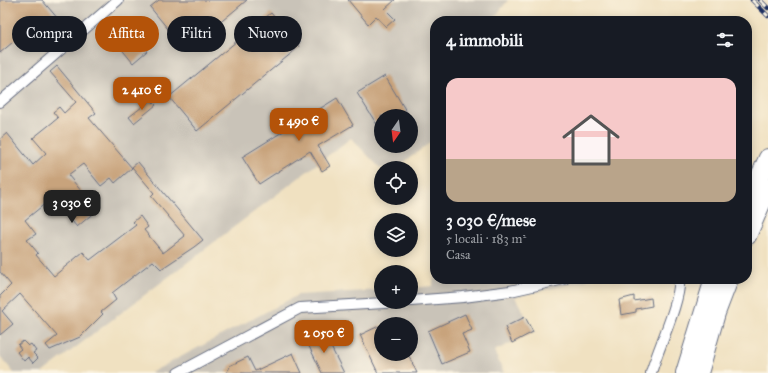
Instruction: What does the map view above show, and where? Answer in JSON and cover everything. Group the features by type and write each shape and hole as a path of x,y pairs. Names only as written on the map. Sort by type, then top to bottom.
{"highway":[{"path":"752,195 768,158"},
{"path":"752,225 768,188"},
{"path":"684,373 720,284"},
{"path":"699,373 710,311"}],"street":[{"path":"0,102 118,0"},
{"path":"418,300 510,291 542,284"},
{"path":"651,373 675,304 680,284"},
{"path":"178,373 300,308 374,304"}],"shaded area":[{"path":"0,0 508,0 496,16 430,16 430,143 418,152 418,109 374,109 374,153 416,153 405,161 374,162 351,138 42,373 14,373 0,356"},
{"path":"433,284 571,284 515,297 535,332 494,351 504,373 150,373 298,295 374,290 374,309 418,309 418,287 433,286"}],"building":[{"path":"0,0 42,0 56,16 12,16 12,43 0,53"},
{"path":"159,0 247,0 226,18 226,16 167,16 167,28 159,16 150,7"},
{"path":"348,0 395,0 385,9 395,19 386,27 376,16 368,24"},
{"path":"234,43 234,52 293,52 197,131 169,97 224,52 226,52 226,50"},
{"path":"124,52 146,52 133,63"},
{"path":"57,66 96,113 89,118 132,168 115,183 111,178 101,186 83,164 68,175 97,210 77,227 52,198 25,220 36,234 27,240 38,253 36,255 54,276 83,252 90,260 136,225 133,222 140,216 148,227 144,230 163,253 185,236 151,196 154,193 132,167 138,162 203,240 161,269 153,261 112,293 116,300 101,312 103,314 80,337 50,350 46,345 57,336 20,294 2,311 13,324 0,335 0,296 11,285 0,272 0,139 7,133 33,165 46,153 33,138 58,118 53,112 59,107 64,113 76,102 50,72"},
{"path":"385,76 405,109 374,109 374,120 357,93"},
{"path":"337,98 353,125 318,146 330,166 322,171 310,151 259,184 242,157"},
{"path":"151,100 156,105 134,123 129,117"},
{"path":"634,296 634,301 651,298 652,306 636,309 636,312 621,315 619,300"},
{"path":"465,314 472,330 462,334 470,352 442,364 428,331"},
{"path":"525,317 533,332 512,343 505,327"},
{"path":"374,328 374,361 411,361 417,373 378,373 360,335"},
{"path":"323,331 344,373 322,373 306,340"},
{"path":"23,341 28,346 31,344 36,351 33,353 38,358 33,363 28,357 24,361 17,352 21,349 18,345"},
{"path":"293,353 302,373 226,373 230,367 229,366 248,357 255,371"}],"railway":[{"path":"752,0 768,16"},
{"path":"760,0 768,8"}]}
